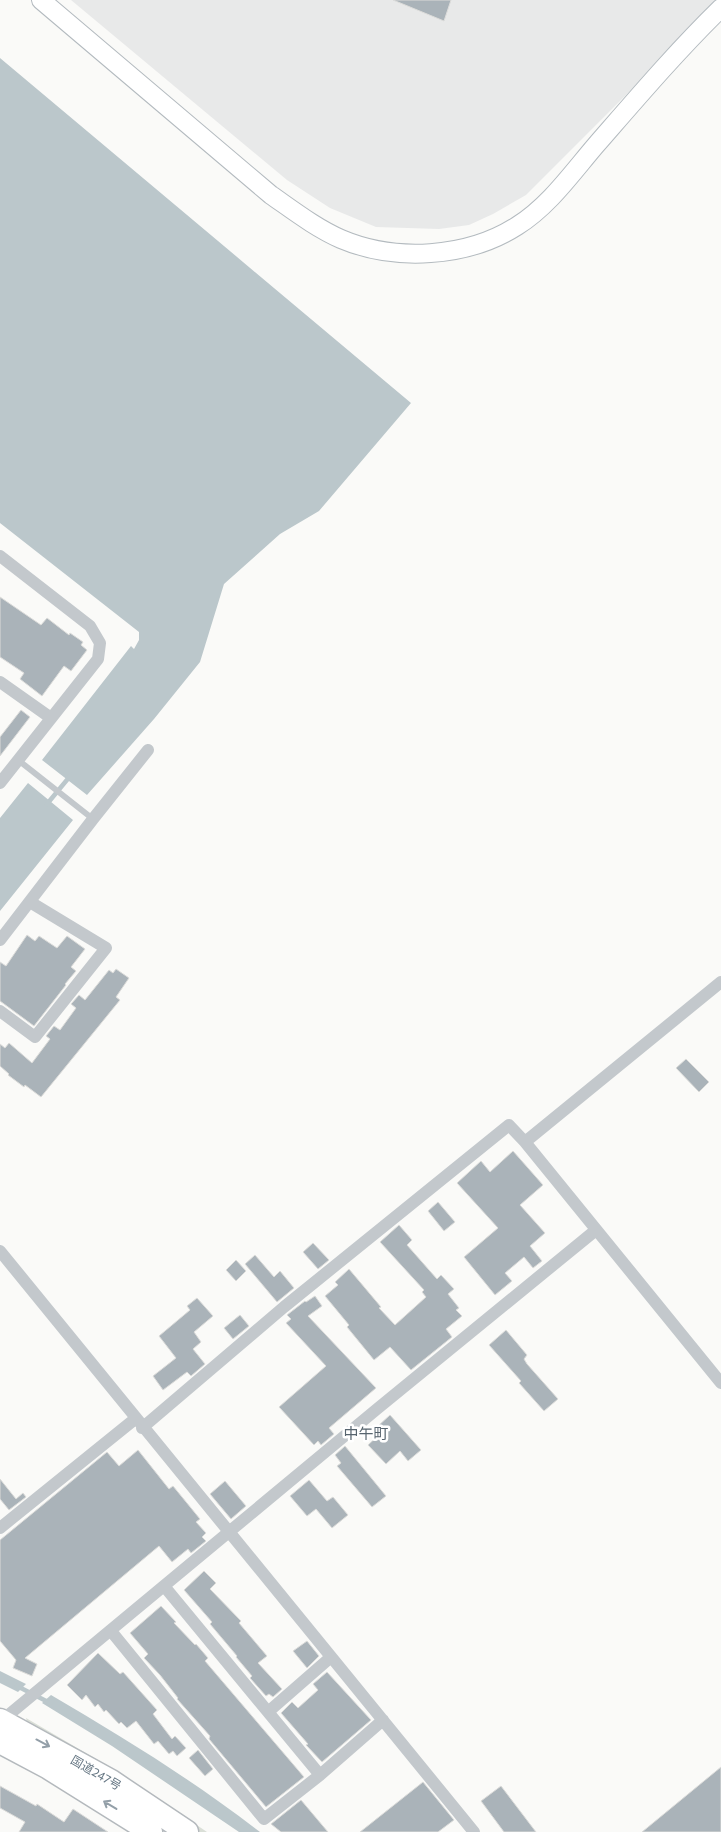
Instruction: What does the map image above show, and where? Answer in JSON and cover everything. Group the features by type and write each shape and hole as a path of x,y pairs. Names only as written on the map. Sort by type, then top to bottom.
{"highway":[{"name":"国道247号","path":"0,1726 47,1767 151,1832"},
{"name":"国道247号","path":"0,1726 111,1780 187,1832"}],"street":[{"path":"41,0 271,195 312,224 342,240 378,250 414,253 451,251 485,242 517,226 547,202 656,76 721,8"},
{"path":"0,556 90,626 100,643 98,658 0,783"},
{"path":"0,682 51,718"},
{"path":"0,940 148,750"},
{"path":"0,1011 35,1037 106,948 30,902"},
{"path":"525,1142 721,982"},
{"path":"0,1528 139,1423 509,1124 721,1383"},
{"path":"0,1726 47,1683 596,1230"},
{"path":"0,1252 474,1832"},
{"path":"164,1586 320,1775"},
{"path":"111,1631 264,1818 320,1775 383,1720"},
{"path":"268,1712 332,1657"}],"lane":[{"path":"18,760 93,819"}],"shaded area":[{"path":"71,0 721,0 526,195 469,225 439,229 376,227 330,208 287,180"},
{"path":"0,58 411,403 319,511 280,534 224,584 200,662 154,719 87,795 42,760 131,646 134,649 139,640 139,632 0,523"},
{"path":"28,783 73,820 0,911 0,818"},
{"path":"0,1671 26,1684 18,1692 0,1683"},
{"path":"51,1695 158,1760 260,1832 239,1832 112,1746 42,1703"},
{"path":"26,1718 120,1773 207,1832 200,1832 119,1777 27,1722"}],"building":[{"path":"393,0 451,0 444,21"},
{"path":"0,597 41,625 47,618 69,635 70,633 83,642 81,645 87,650 71,671 64,666 42,696 20,679 24,673 0,657"},
{"path":"21,710 30,717 0,756 0,737"},
{"path":"27,935 35,941 39,936 57,948 67,936 85,949 71,967 76,971 34,1026 0,1001 0,962 6,966"},
{"path":"116,969 129,978 116,997 120,1000 41,1097 8,1075 0,1066 0,1044 5,1048 9,1043 32,1063 50,1039 46,1036 54,1026 60,1030 76,1008 71,1004 79,995 85,1000 109,970 113,973"},
{"path":"686,1059 709,1082 699,1092 676,1068"},
{"path":"513,1151 543,1185 520,1205 545,1233 530,1246 542,1261 533,1268 524,1257 505,1273 512,1281 495,1295 464,1257 498,1228 457,1183 481,1161 490,1172"},
{"path":"438,1202 455,1222 444,1231 428,1211"},
{"path":"399,1225 412,1240 407,1245 437,1279 441,1275 454,1289 448,1294 459,1308 456,1310 462,1316 446,1329 452,1337 411,1370 390,1347 374,1360 325,1296 338,1285 335,1282 349,1269 381,1307 379,1308 395,1325 426,1297 422,1292 424,1290 380,1242"},
{"path":"313,1243 329,1260 318,1269 303,1252"},
{"path":"255,1255 274,1277 280,1271 294,1288 277,1302 245,1264"},
{"path":"236,1260 246,1271 236,1281 226,1270"},
{"path":"315,1296 322,1306 308,1316 376,1388 329,1428 334,1434 321,1445 318,1441 314,1445 279,1407 326,1366 286,1323 291,1319 287,1315"},
{"path":"197,1298 213,1316 194,1332 201,1342 193,1349 205,1364 191,1376 187,1372 163,1390 153,1376 176,1358 159,1336 190,1310 187,1306"},
{"path":"240,1315 249,1326 233,1339 224,1328"},
{"path":"506,1330 527,1355 524,1359 527,1364 558,1399 544,1411 519,1383 521,1381 489,1345"},
{"path":"390,1415 421,1450 408,1461 400,1451 386,1464 368,1445 383,1431 378,1426"},
{"path":"345,1446 386,1496 372,1507 337,1466 341,1463 335,1455"},
{"path":"138,1450 169,1489 173,1486 200,1519 196,1522 206,1533 202,1537 206,1541 191,1553 188,1549 172,1562 159,1546 25,1658 37,1664 32,1676 13,1668 16,1660 0,1641 0,1540 107,1452 119,1466"},
{"path":"0,1479 16,1499 23,1493 26,1497 9,1510 0,1499"},
{"path":"309,1480 327,1501 333,1497 348,1515 332,1528 316,1509 307,1516 290,1496"},
{"path":"225,1481 246,1506 231,1519 210,1494"},
{"path":"204,1571 216,1583 210,1589 241,1621 239,1623 267,1656 258,1663 282,1689 273,1697 269,1694 266,1696 250,1678 252,1676 210,1624 212,1622 184,1590"},
{"path":"161,1606 176,1622 174,1623 208,1658 205,1661 304,1777 266,1807 209,1739 210,1736 144,1658 148,1654 130,1633"},
{"path":"307,1641 319,1656 307,1668 293,1651"},
{"path":"98,1653 120,1674 123,1672 157,1710 153,1714 172,1739 175,1736 186,1748 177,1756 173,1751 169,1754 158,1741 154,1744 136,1721 127,1728 121,1722 119,1724 106,1710 104,1712 98,1704 95,1707 86,1695 82,1700 67,1685"},
{"path":"327,1672 371,1720 322,1762 281,1713 292,1702 298,1708 318,1690 313,1684"},
{"path":"198,1750 213,1769 205,1776 189,1758"},
{"path":"721,1767 721,1832 642,1832"},
{"path":"423,1782 454,1820 438,1832 360,1832"},
{"path":"0,1786 36,1806 37,1804 64,1822 73,1809 108,1832 19,1832 25,1822 0,1808"},
{"path":"501,1786 536,1832 504,1832 481,1801"},
{"path":"301,1800 328,1832 281,1832 271,1824"}],"waterway":[{"path":"47,804 71,775"},
{"path":"17,1686 50,1703"}],"district":[{"name":"中午町","path":"366,1434"}]}
